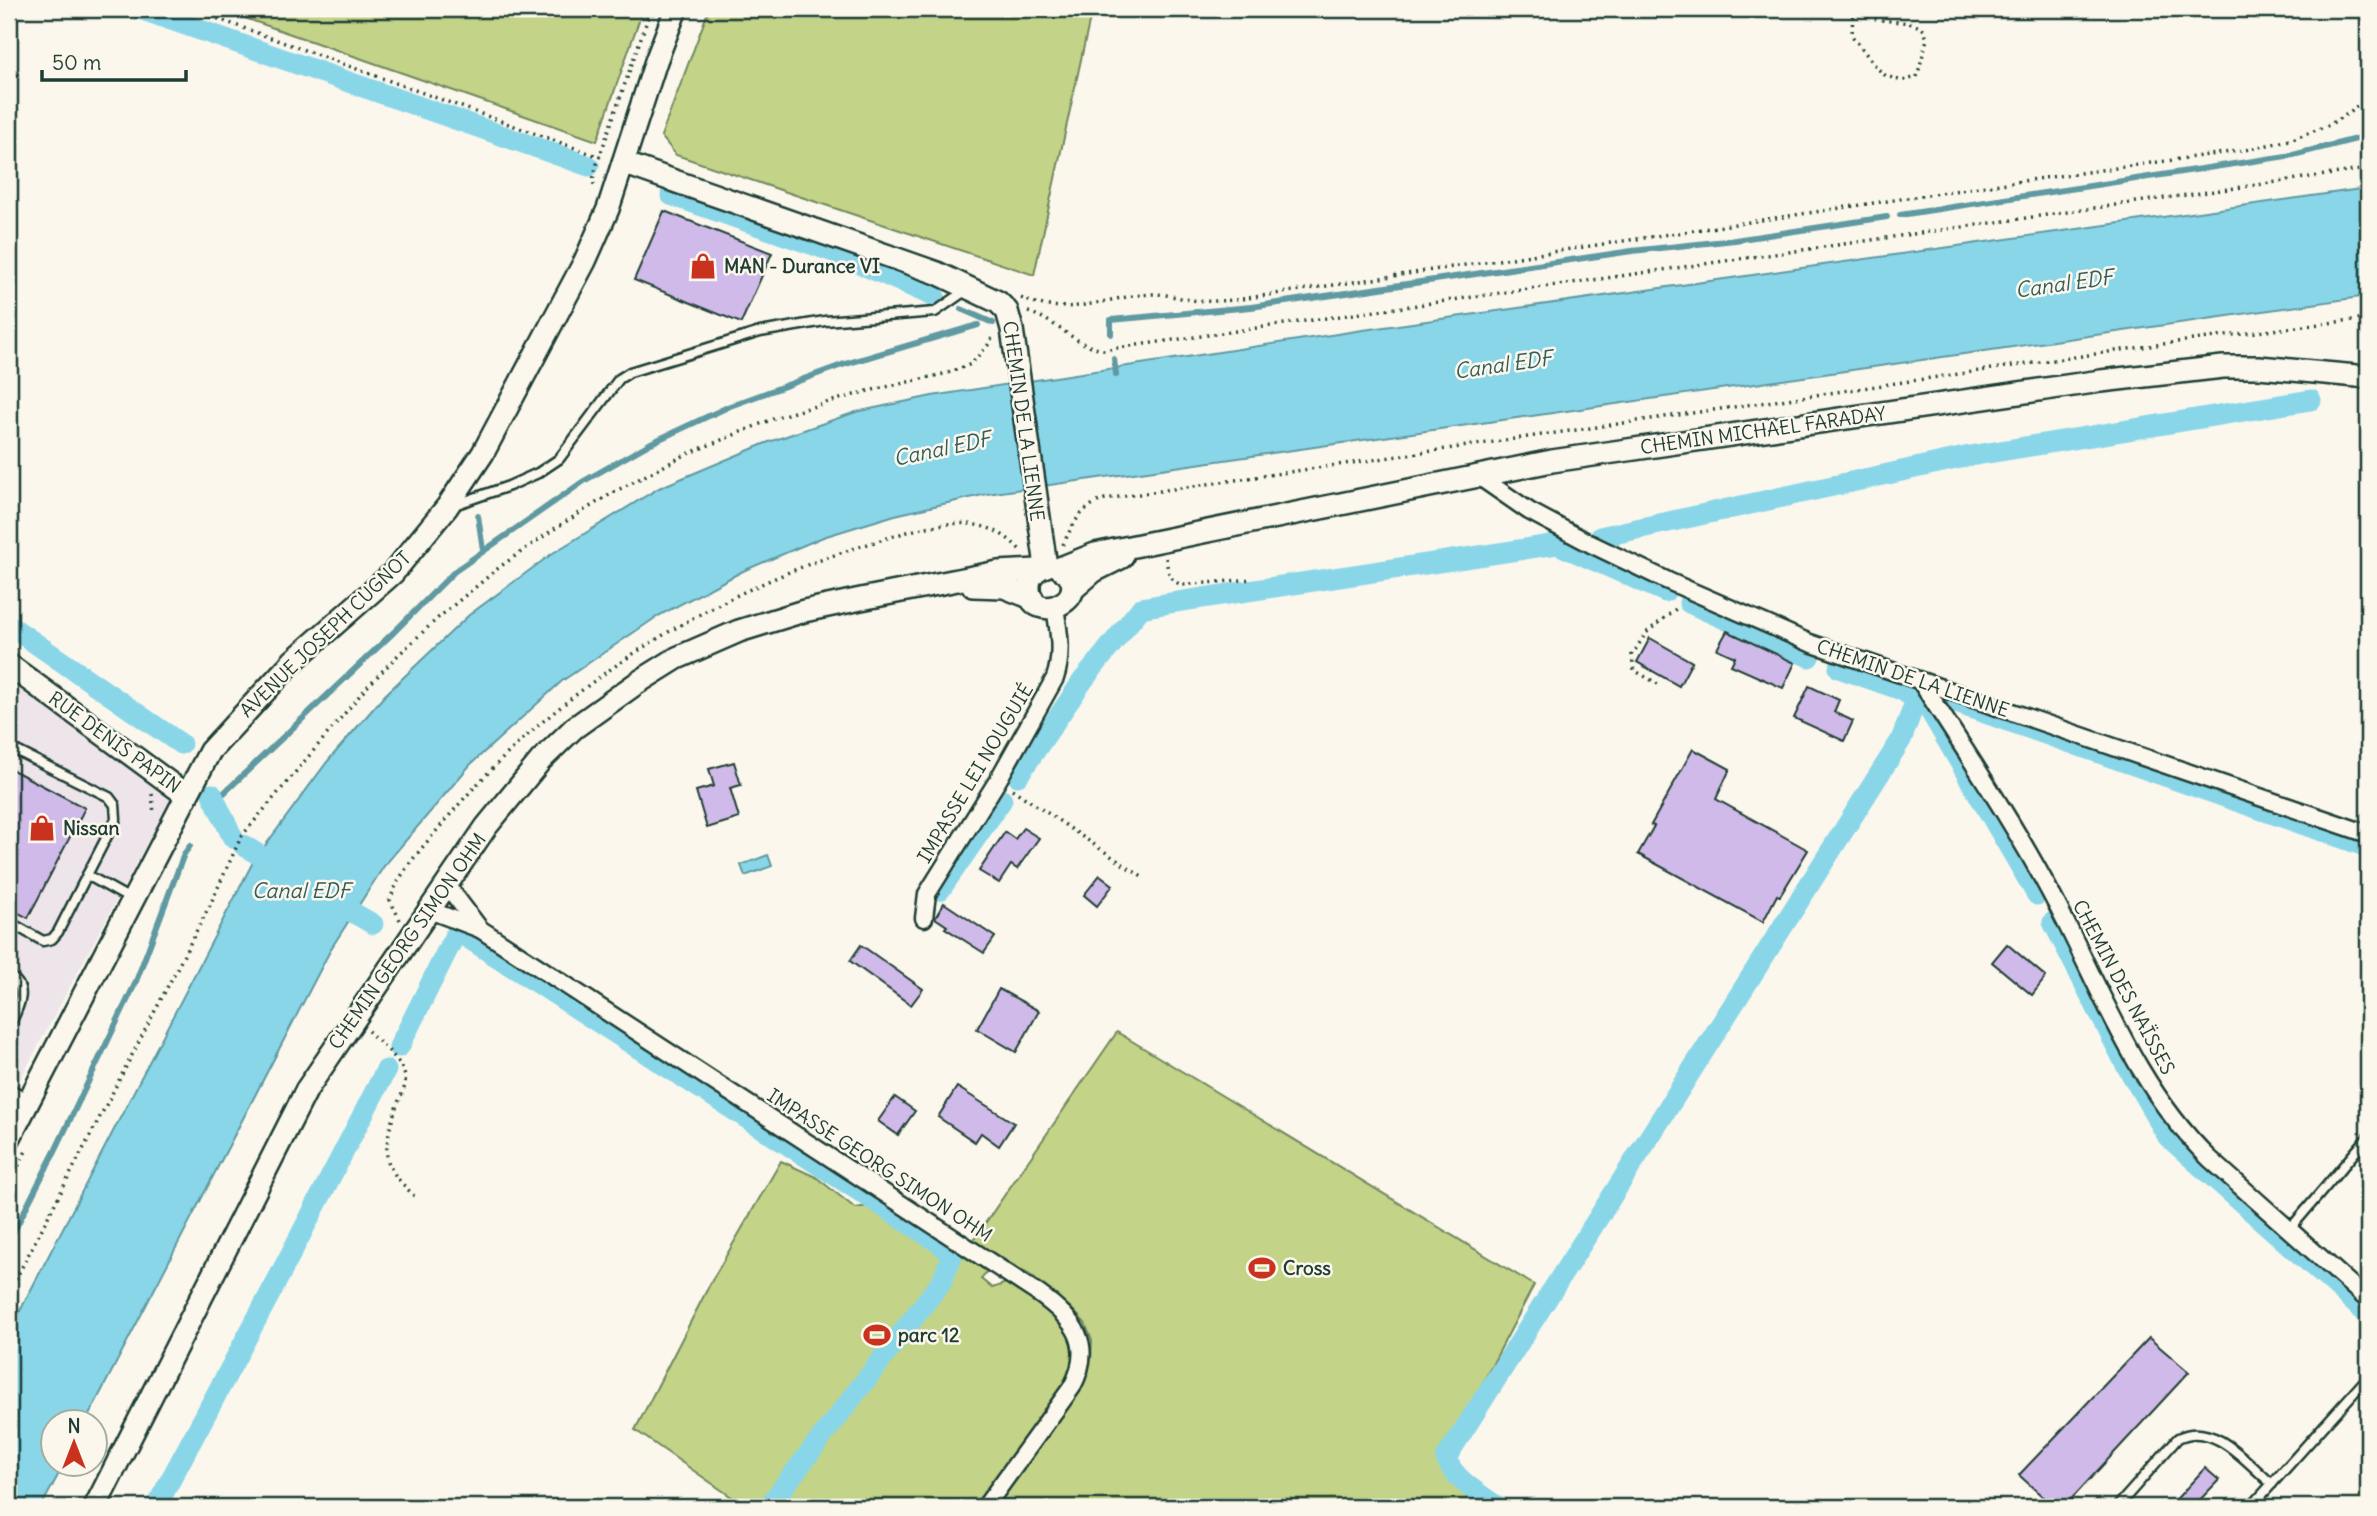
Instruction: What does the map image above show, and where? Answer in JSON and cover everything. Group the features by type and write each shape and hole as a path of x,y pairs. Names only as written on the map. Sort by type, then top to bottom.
{"main road":[{"name":"AVENUE JOSEPH CUGNOT","path":"9,1139 210,751 254,700 293,661 393,573 447,507 483,453 585,261 608,209 656,61 676,9"},
{"name":"CHEMIN DE LA LIENNE","path":"623,163 937,273 998,302 1010,320 1041,535 1049,567"},
{"name":"CHEMIN MICHAEL FARADAY","path":"1049,567 1088,556 1566,459 2193,369 2259,368 2368,377"},
{"name":"CHEMIN MICHAEL FARADAY","path":"1072,590 1106,563 1163,542"},
{"name":"CHEMIN GEORG SIMON OHM","path":"96,1507 298,1106 446,884 505,802 541,760 574,728 637,683 677,658 705,645 804,611 1004,571 1049,567"},
{"path":"1049,567 1070,577 1072,590 1066,601 1055,608 1042,607 1032,598 1030,580 1049,567"},
{"name":"CHEMIN GEORG SIMON OHM","path":"918,588 992,585 1032,598"},
{"name":"RUE DENIS PAPIN","path":"9,666 186,795"}],"street":[{"name":"CHEMIN DE LA LIENNE","path":"1477,475 1529,511 1591,544 1810,643 2368,834"},
{"name":"IMPASSE LEI NOUGUIÉ","path":"924,918 927,894 998,780 1049,691 1058,670 1059,644 1055,608"},
{"name":"CHEMIN DES NAÏSSES","path":"1922,682 1980,773 2056,902 2124,1039 2170,1114 2192,1142 2368,1300"},
{"name":"IMPASSE GEORG SIMON OHM","path":"446,884 480,929"},
{"name":"IMPASSE GEORG SIMON OHM","path":"429,910 480,929 1040,1294 1068,1318 1081,1340 1082,1360 1078,1375 985,1507"}],"lane":[{"path":"447,507 509,486 538,473 559,459 619,379 629,372 760,332 825,321 938,311 970,288"},
{"path":"9,747 113,800 117,810 116,819 52,939 43,941 9,922"},
{"path":"87,875 132,900"},
{"path":"9,976 18,982 22,994 9,1027"},
{"path":"9,1088 29,1099"},
{"path":"2289,1230 2368,1137"},
{"path":"2250,1507 2368,1377"},
{"path":"2117,1507 2178,1438 2188,1434 2204,1434 2221,1440 2272,1484"}],"path":[{"path":"191,9 599,157 623,163"},
{"path":"597,190 593,180 599,157 651,9"},
{"path":"1853,9 1852,36 1878,69 1886,76 1902,81 1914,79 1920,72 1927,39 1924,30 1910,23 1870,18 1859,9"},
{"path":"1084,306 1157,294 1206,302 1234,300 2245,150 2290,140 2329,125 2352,111 2368,94"},
{"path":"9,1292 210,905 241,837 358,698 396,657 438,618 501,566 557,527 614,492 685,455 780,416 971,364 1010,320 1033,314 1090,348 1103,349 2368,169"},
{"path":"1049,567 1082,512 1105,499 2176,342 2368,318"},
{"path":"1163,542 1168,575 1177,583 1192,585 1253,579"},
{"path":"1658,684 1634,670 1632,655 1646,633 1677,608"},
{"path":"998,780 1142,877"},
{"path":"355,1017 400,1065 405,1075 405,1084 395,1109 389,1136 387,1160 394,1174 414,1196"}],"shaded area":[{"path":"9,682 172,797 9,1100"}],"green space":[{"path":"219,9 643,9 597,141"},
{"path":"709,9 1092,9 1034,275 676,155 661,136"},
{"name":"Cross","path":"1117,1032 1534,1285 1444,1457 1501,1507 994,1507 1065,1409 1091,1360 1092,1341 1085,1323 1071,1308 1030,1275 973,1241"},
{"name":"parc 12","path":"781,1161 816,1177 855,1208 882,1204 988,1269 981,1279 992,1288 1009,1282 1031,1296 1053,1313 1070,1334 1075,1360 1070,1382 979,1507 746,1507 635,1430 711,1282"}],"water":[{"name":"Canal EDF","path":"2368,188 2368,296 987,494 895,515 823,537 743,571 658,616 562,681 470,765 384,866 332,947 93,1408 38,1408 38,1478 57,1478 41,1507 9,1507 9,1332 253,862 327,762 385,695 469,615 553,553 659,488 766,443 856,412 932,396 1363,330"},
{"path":"768,855 772,866 745,876 741,865"}],"building":[{"name":"MAN - Durance VI","path":"664,211 772,253 741,323 634,280"},
{"path":"1727,631 1795,663 1783,688 1731,665 1735,657 1717,649"},
{"path":"1650,638 1692,662 1679,686 1637,662"},
{"path":"1809,686 1839,700 1834,712 1853,721 1844,741 1794,718"},
{"path":"1693,749 1730,769 1716,799 1808,850 1780,896 1777,895 1763,922 1638,854"},
{"path":"734,762 741,785 730,788 739,818 707,828 696,791 714,786 709,769"},
{"name":"Nissan","path":"9,768 85,808 28,918 9,908"},
{"path":"1023,828 1039,838 1017,869 1011,865 999,883 979,871 1005,832 1015,839"},
{"path":"1100,875 1113,885 1097,906 1084,895"},
{"path":"944,903 995,937 984,953 945,928 947,926 935,918"},
{"path":"2007,944 2046,977 2032,995 1992,962"},
{"path":"861,945 923,989 911,1005 850,961"},
{"path":"999,989 1039,1011 1016,1052 977,1029"},
{"path":"957,1087 1014,1123 999,1146 981,1133 975,1142 938,1117"},
{"path":"895,1097 915,1111 898,1135 878,1121"},
{"path":"2149,1338 2189,1372 2064,1507 2054,1507 2019,1475"},
{"path":"2205,1468 2219,1480 2193,1507 2169,1507"}],"waterway":[{"path":"140,9 589,166"},
{"path":"1900,215 2293,155 2368,136"},
{"path":"671,195 831,251 935,297"},
{"path":"1111,334 1111,320 1251,307 1887,217"},
{"path":"961,309 993,323"},
{"path":"224,793 455,571 584,481 651,443 730,406 842,365 978,325"},
{"path":"1114,359 1116,375"},
{"path":"1600,537 1970,456 2311,400"},
{"path":"478,516 483,550"},
{"path":"1081,683 1141,608 1170,603 1557,544 1665,592"},
{"path":"1689,603 1809,657"},
{"path":"9,625 181,744"},
{"path":"1498,1507 1461,1480 1446,1458 1901,740 1916,700 1902,690 1839,668"},
{"path":"1018,776 1084,679"},
{"path":"1942,698 2368,847"},
{"path":"1916,700 1926,704 2037,895"},
{"path":"212,794 233,838"},
{"path":"940,890 1002,800"},
{"path":"243,845 283,870"},
{"path":"9,1241 135,984 184,854 190,846"},
{"path":"331,900 373,924"},
{"path":"2053,922 2126,1065 2168,1137 2368,1315"},
{"path":"399,1047 457,931 941,1244 952,1256 942,1281 768,1507"},
{"path":"156,1507 386,1070"}],"place":[{"name":"MAN - Durance VI","path":"703,266"},
{"name":"Nissan","path":"42,828"},
{"name":"Cross","path":"1262,1268"},
{"name":"parc 12","path":"877,1335"}]}
